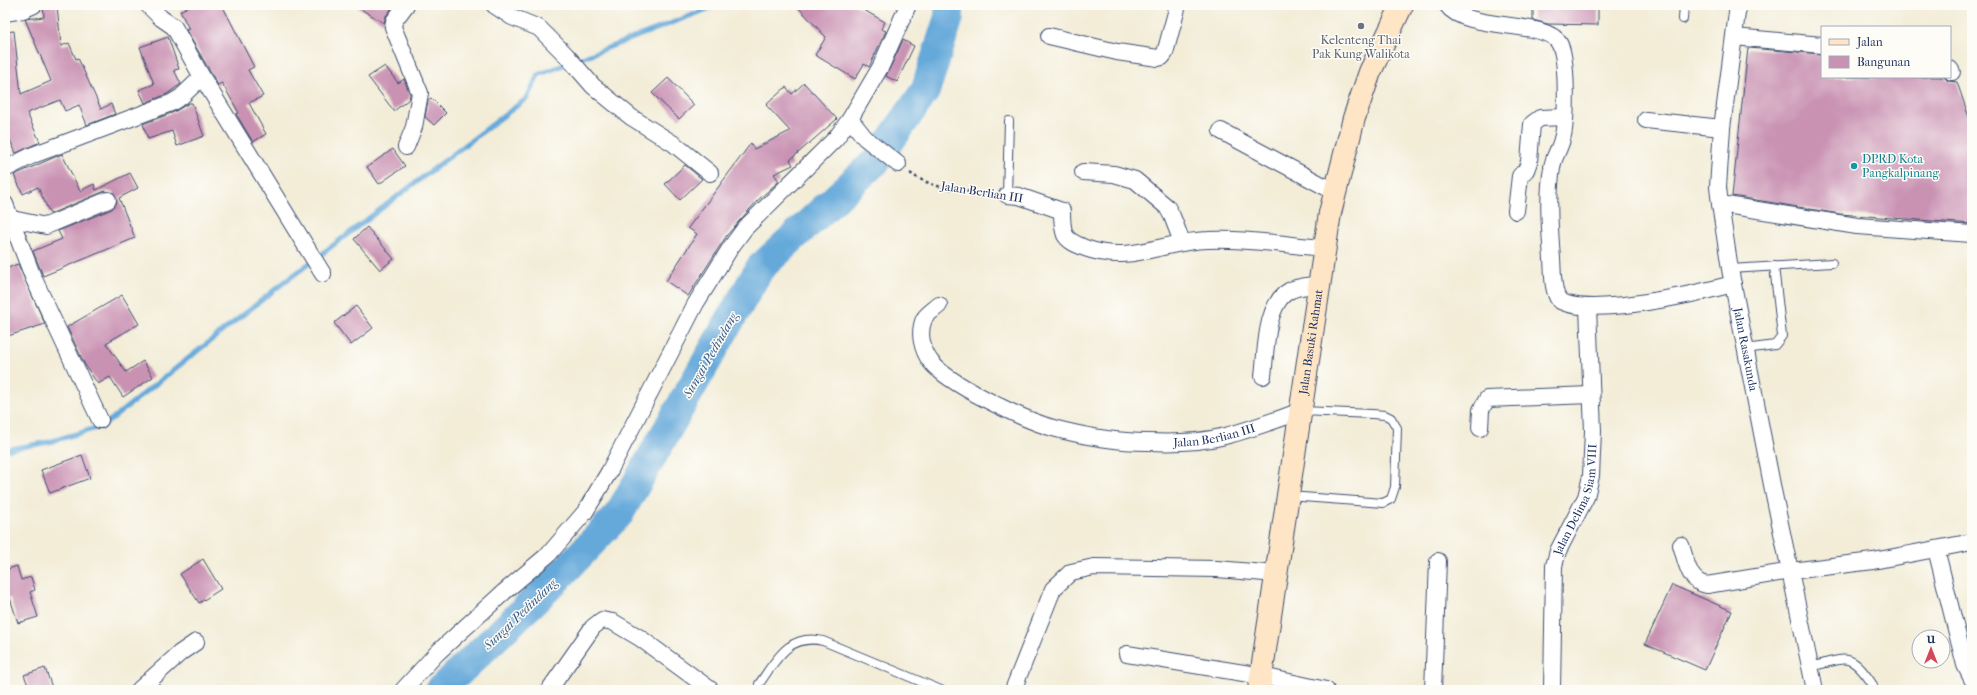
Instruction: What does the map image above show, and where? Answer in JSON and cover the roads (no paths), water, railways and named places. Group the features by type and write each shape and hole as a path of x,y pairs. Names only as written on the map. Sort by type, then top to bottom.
{"street":[{"path":"5,13 23,10 34,5"},
{"path":"148,5 161,18 174,27 202,77 323,274"},
{"path":"406,5 394,20 393,27 420,93 414,127 406,147"},
{"path":"494,5 512,17 539,28 570,60 583,77 631,117 674,144 710,173"},
{"path":"404,690 426,663 504,592 549,554 585,512 609,472 696,303 731,247 745,228 836,138 850,119 881,66 908,5"},
{"path":"1049,36 1117,52 1160,57 1165,53 1178,5"},
{"name":"Jalan Basuki Rahmat","path":"1260,683 1301,411 1323,248 1334,192 1354,118 1370,72 1401,5"},
{"path":"1447,5 1451,10 1461,16 1484,22 1527,28 1547,34 1558,40 1563,52 1565,117 1562,142 1552,167 1550,190 1550,221 1556,293 1561,302 1588,307 1659,301 1731,277"},
{"name":"Jalan Rasakunda","path":"1738,5 1722,128 1718,187 1731,277 1773,490 1815,690"},
{"path":"1734,37 1821,45"},
{"path":"5,169 33,155 171,103 181,97 202,77"},
{"path":"1516,210 1520,176 1526,170 1529,162 1532,124 1540,118 1565,117"},
{"path":"850,119 865,138 898,164"},
{"path":"1646,120 1722,128"},
{"path":"1221,131 1334,192"},
{"path":"1083,172 1114,174 1135,180 1166,207 1172,216 1182,242"},
{"name":"Jalan Berlian III","path":"1007,195 1019,196 1062,210 1063,228 1066,236 1080,246 1100,253 1132,254 1182,242 1208,240 1233,240 1323,248"},
{"path":"12,219 46,226 108,200"},
{"path":"5,204 33,277 100,420"},
{"path":"1720,204 1857,226 1972,234"},
{"path":"1263,376 1269,319 1280,299 1292,289 1319,284"},
{"name":"Jalan Berlian III","path":"940,305 925,318 921,332 925,353 931,362 940,371 985,399 1052,428 1113,439 1147,442 1183,442 1220,437 1301,411"},
{"name":"Jalan Delima Siam VIII","path":"1552,690 1554,566 1558,551 1581,506 1588,488 1592,460 1588,307"},
{"path":"1480,428 1480,410 1488,399 1591,395"},
{"path":"1681,544 1693,578 1701,584 1713,585 1791,571 1873,561 1972,542"},
{"path":"1936,550 1965,665 1972,679"},
{"path":"1433,690 1438,561"},
{"path":"1013,690 1053,589 1071,572 1094,567 1217,569 1277,574"},
{"path":"549,690 593,627 598,622 605,620 614,622 640,638 711,690"},
{"path":"139,690 180,652 196,642"},
{"path":"1127,654 1260,683 1326,690"}],"lane":[{"path":"1683,19 1684,5"},
{"path":"1007,195 1009,121"},
{"path":"1731,277 1774,266 1832,263"},
{"path":"1745,349 1775,345 1782,336 1774,266"},
{"name":"Jalan Berlian III","path":"1288,496 1383,503 1391,498 1395,487 1397,428 1391,418 1385,415 1301,411"},
{"path":"760,684 784,650 794,643 814,638 940,690"},
{"path":"1810,667 1843,659 1851,660 1858,664 1873,685"}],"waterway":[{"path":"5,450 49,442 103,426 282,284 527,98 538,75 718,5"},
{"name":"Sungai Pedindang","path":"440,690 553,583 619,514 760,268 876,161 925,91 949,17 949,5"}],"place":[{"name":"Kelenteng Thai Pak Kung Walikota","path":"1361,26"},
{"name":"DPRD Kota Pangkalpinang","path":"1854,166"}]}
